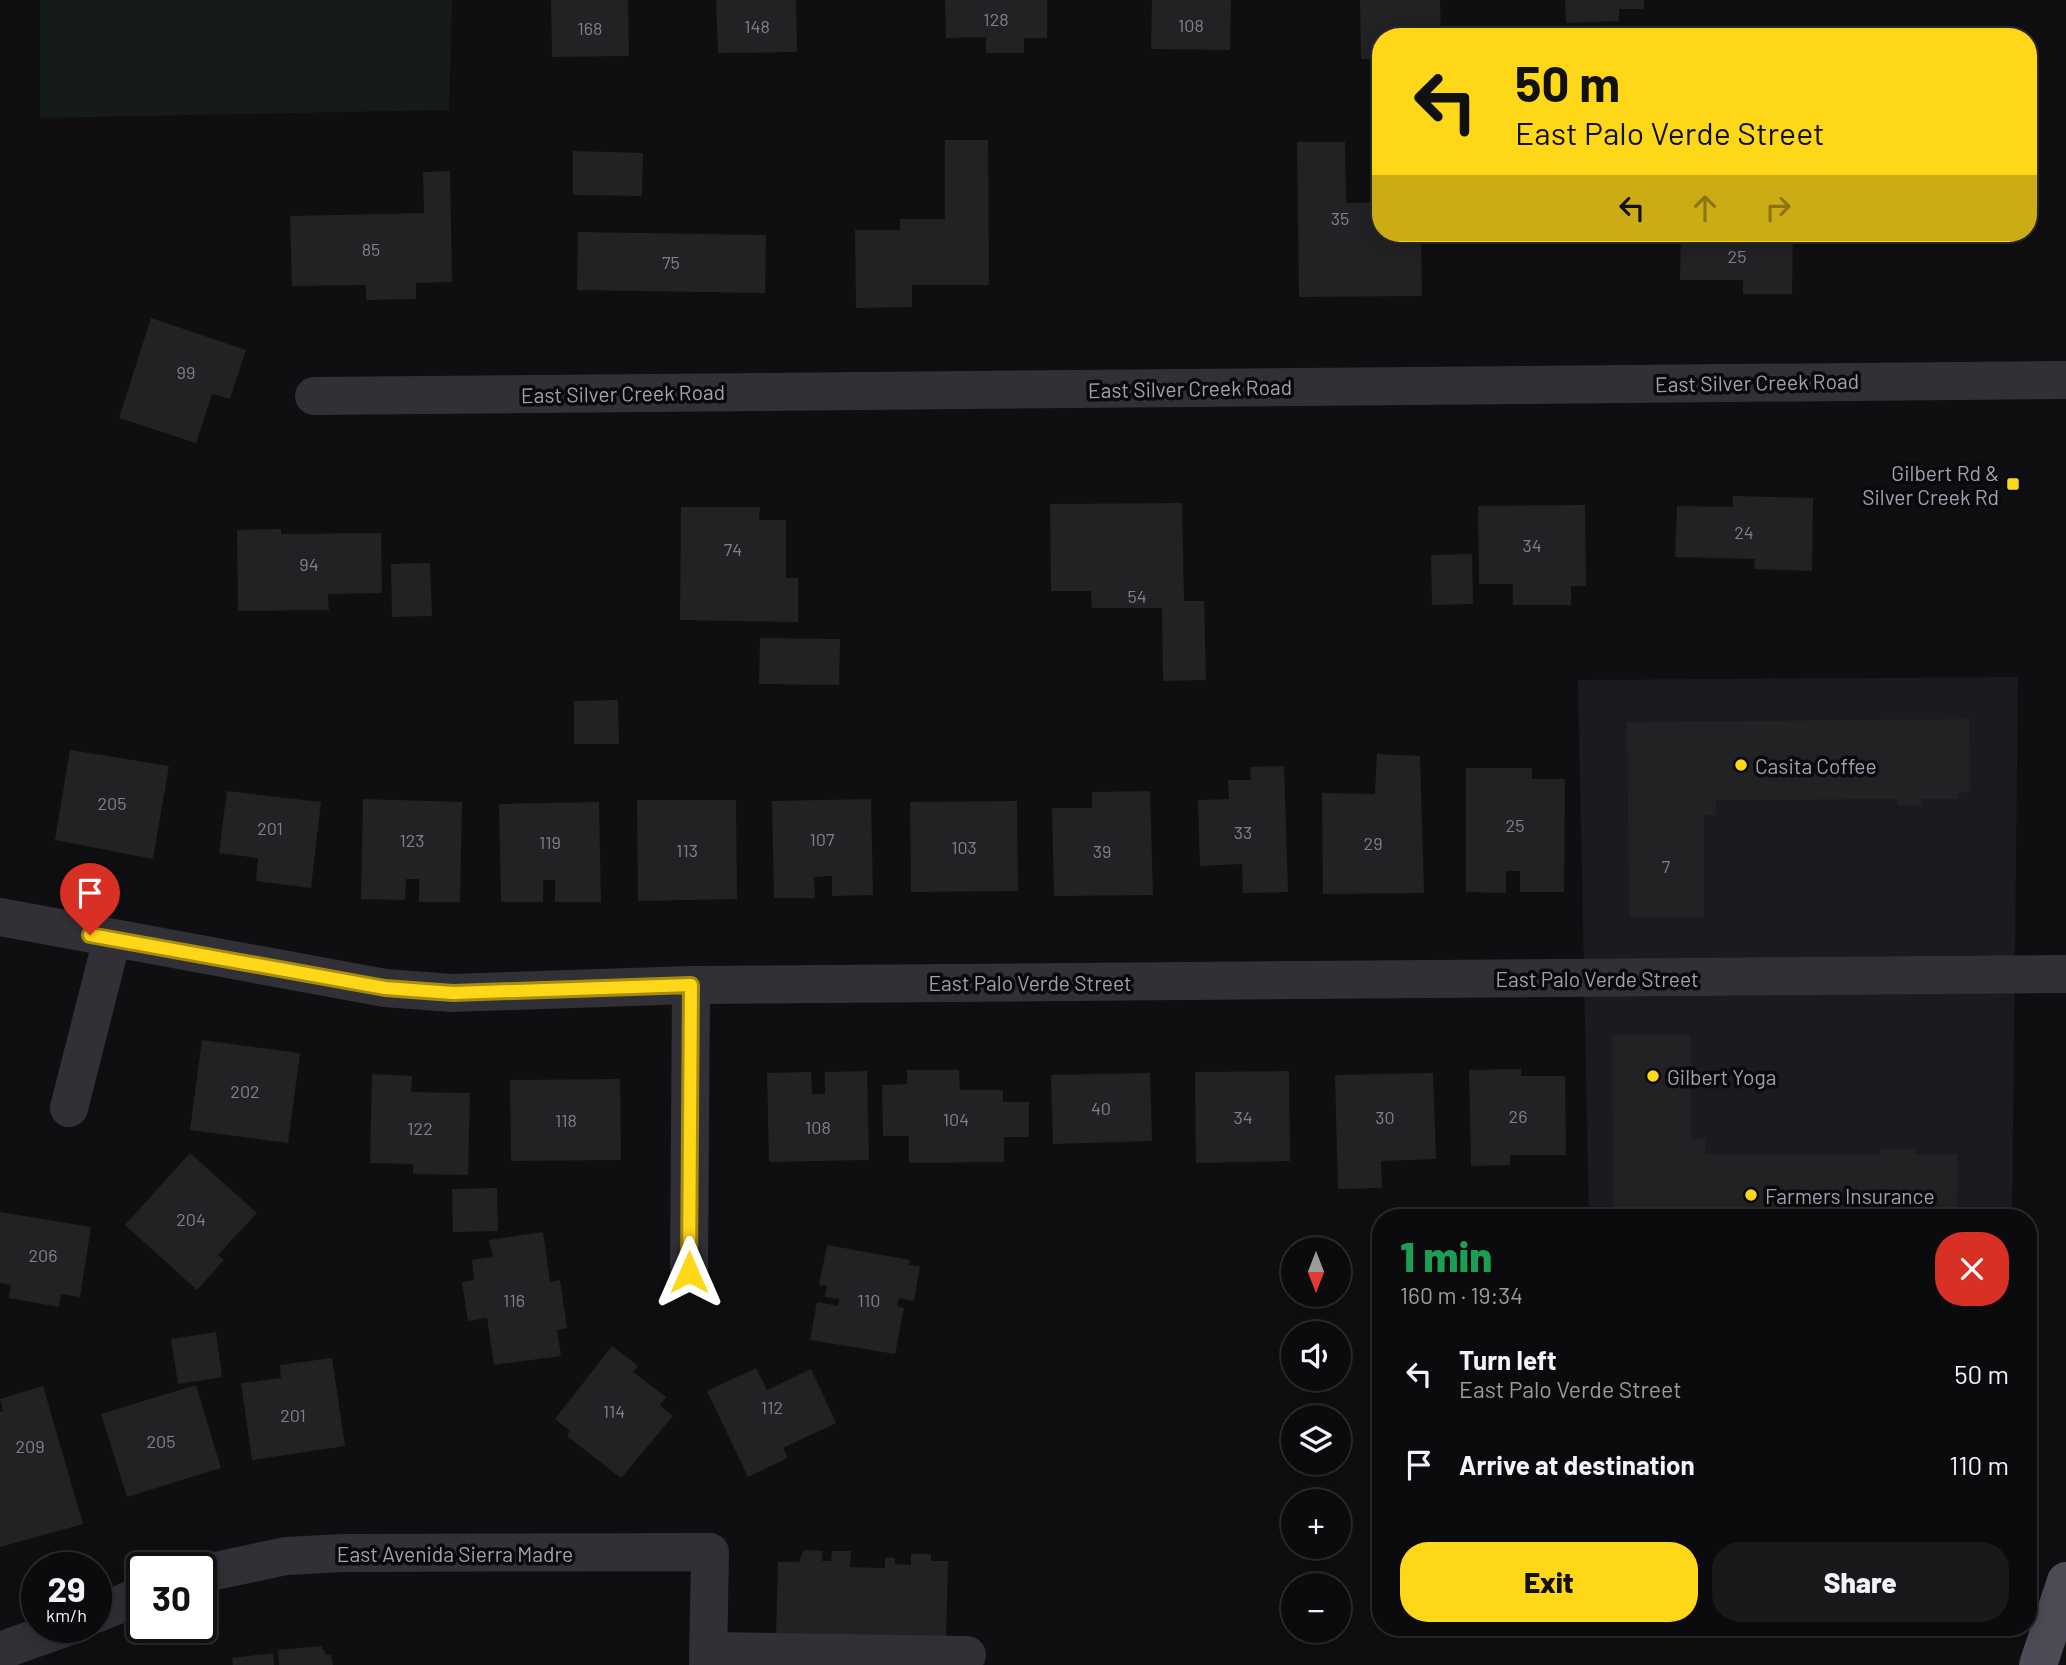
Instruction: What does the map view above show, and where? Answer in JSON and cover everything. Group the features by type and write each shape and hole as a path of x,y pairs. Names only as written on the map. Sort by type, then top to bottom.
{"main road":[{"path":"2038,1665 2066,1581"}],"street":[{"name":"East Silver Creek Road","path":"314,396 2066,380"},
{"name":"East Palo Verde Street","path":"0,917 385,988 453,993 691,985 2066,974"},
{"path":"69,1108 113,939"},
{"path":"689,1272 691,985"},
{"name":"East Avenida Sierra Madre","path":"217,1571 286,1556 344,1553 710,1552 708,1658"},
{"path":"0,1651 22,1643"},
{"path":"708,1658 967,1655"}],"shaded area":[{"path":"40,0 452,0 449,110 40,118"},
{"path":"2018,677 2012,1209 1589,1209 1578,680"}],"building":[{"path":"551,0 628,0 629,56 552,57"},
{"path":"716,0 796,0 797,52 718,53"},
{"path":"945,0 1047,0 1047,38 1024,38 1024,53 986,53 986,37 946,38"},
{"path":"1152,0 1231,0 1230,50 1151,49"},
{"path":"1360,0 1440,0 1441,28 1372,28 1372,59 1361,59"},
{"path":"1565,0 1644,0 1644,9 1619,9 1619,21 1566,23"},
{"path":"945,140 988,140 989,285 912,285 912,307 856,308 855,230 900,230 900,219 945,219"},
{"path":"1297,142 1345,142 1346,203 1372,202 1372,242 1421,242 1422,296 1299,297"},
{"path":"573,151 643,153 642,196 573,195"},
{"path":"450,171 452,282 416,283 416,299 366,300 366,285 292,286 290,216 424,213 423,172"},
{"path":"578,232 766,235 765,293 577,290"},
{"path":"1681,242 1793,242 1792,294 1743,294 1743,280 1680,280"},
{"path":"151,318 246,350 230,399 212,394 196,443 119,418"},
{"path":"1733,496 1813,498 1812,571 1754,569 1755,559 1675,557 1677,506 1733,507"},
{"path":"1182,503 1184,601 1204,601 1206,680 1163,681 1162,608 1092,608 1091,591 1051,591 1050,504"},
{"path":"1585,505 1586,586 1571,586 1571,605 1513,605 1513,584 1479,584 1478,506"},
{"path":"681,507 760,507 759,520 786,520 786,578 798,578 798,622 680,620"},
{"path":"281,529 281,534 381,533 382,593 328,594 329,610 238,611 237,530"},
{"path":"1472,554 1473,604 1432,605 1431,555"},
{"path":"430,563 432,616 392,617 391,564"},
{"path":"760,638 840,639 839,685 759,684"},
{"path":"618,700 619,744 574,744 574,701"},
{"path":"1969,719 1970,792 1958,793 1958,799 1921,799 1921,805 1897,805 1897,799 1716,800 1716,815 1704,815 1704,917 1629,917 1627,722"},
{"path":"70,750 169,766 153,859 55,840"},
{"path":"1377,754 1420,756 1424,893 1323,894 1322,793 1375,794"},
{"path":"1284,766 1288,892 1243,893 1242,864 1200,866 1198,800 1229,799 1228,780 1251,780 1250,767"},
{"path":"1466,768 1532,768 1532,779 1565,779 1564,892 1520,892 1520,871 1506,871 1506,893 1466,892"},
{"path":"227,791 321,802 311,888 256,881 258,858 219,853"},
{"path":"1150,791 1153,895 1054,896 1052,808 1092,808 1092,792"},
{"path":"363,799 462,802 460,902 419,902 419,879 406,879 405,900 361,899"},
{"path":"871,799 873,895 832,896 832,876 814,877 815,898 774,898 772,801"},
{"path":"637,800 736,800 737,899 638,901"},
{"path":"1017,801 1018,891 911,892 910,802"},
{"path":"599,802 601,902 555,902 555,880 543,880 543,902 501,902 499,804"},
{"path":"1612,1035 1691,1035 1691,1139 1705,1139 1705,1154 1881,1154 1881,1149 1915,1149 1915,1154 1957,1154 1957,1209 1613,1209"},
{"path":"202,1040 300,1053 288,1143 190,1130"},
{"path":"1521,1069 1521,1076 1565,1076 1566,1155 1510,1155 1510,1165 1471,1166 1469,1070"},
{"path":"907,1070 959,1070 960,1090 1003,1090 1003,1102 1029,1102 1029,1137 1004,1137 1004,1162 909,1163 909,1136 883,1136 882,1085 907,1084"},
{"path":"867,1071 869,1160 769,1162 767,1073 811,1072 812,1094 825,1094 825,1072"},
{"path":"1289,1071 1290,1161 1196,1163 1195,1072"},
{"path":"1150,1073 1152,1141 1053,1144 1051,1075"},
{"path":"1433,1073 1436,1159 1381,1161 1382,1188 1338,1189 1335,1075"},
{"path":"372,1074 412,1076 411,1092 470,1093 468,1175 413,1174 413,1164 370,1163"},
{"path":"620,1079 621,1160 511,1161 510,1080"},
{"path":"190,1153 257,1213 218,1255 224,1260 197,1290 125,1225"},
{"path":"497,1188 498,1231 453,1232 452,1189"},
{"path":"0,1212 91,1227 80,1297 61,1294 59,1307 9,1298 11,1285 0,1283"},
{"path":"543,1232 550,1282 560,1280 567,1328 557,1330 561,1356 494,1365 487,1318 468,1321 462,1282 474,1280 472,1260 493,1257 489,1240"},
{"path":"827,1245 910,1260 909,1265 920,1266 914,1301 899,1298 897,1306 904,1308 895,1354 810,1340 817,1302 838,1306 839,1299 825,1297 827,1286 819,1285"},
{"path":"216,1332 222,1377 178,1384 171,1339"},
{"path":"612,1346 638,1366 633,1372 666,1397 660,1405 673,1416 621,1478 567,1436 570,1431 555,1419"},
{"path":"332,1358 345,1446 252,1460 241,1383 281,1378 280,1365"},
{"path":"756,1368 767,1390 811,1369 836,1423 783,1448 788,1458 748,1477 707,1391"},
{"path":"196,1385 221,1468 127,1497 101,1414"},
{"path":"43,1386 83,1524 0,1547 0,1412 3,1411 0,1399"},
{"path":"804,1550 823,1551 822,1561 831,1561 832,1551 851,1551 850,1567 885,1568 885,1558 895,1558 895,1564 911,1565 911,1554 931,1554 931,1561 948,1561 946,1641 776,1637 778,1562 799,1562"},
{"path":"321,1646 326,1655 331,1654 333,1665 279,1665 278,1650"},
{"path":"273,1653 274,1665 233,1665 232,1658"}],"place":[{"name":"Gilbert Rd & Silver Creek Rd","path":"2013,484"},
{"name":"Casita Coffee","path":"1741,765"},
{"name":"Gilbert Yoga","path":"1653,1076"},
{"name":"Farmers Insurance","path":"1751,1195"}],"route":[{"path":"90,935 385,988 453,993 691,985 689,1272"}]}
